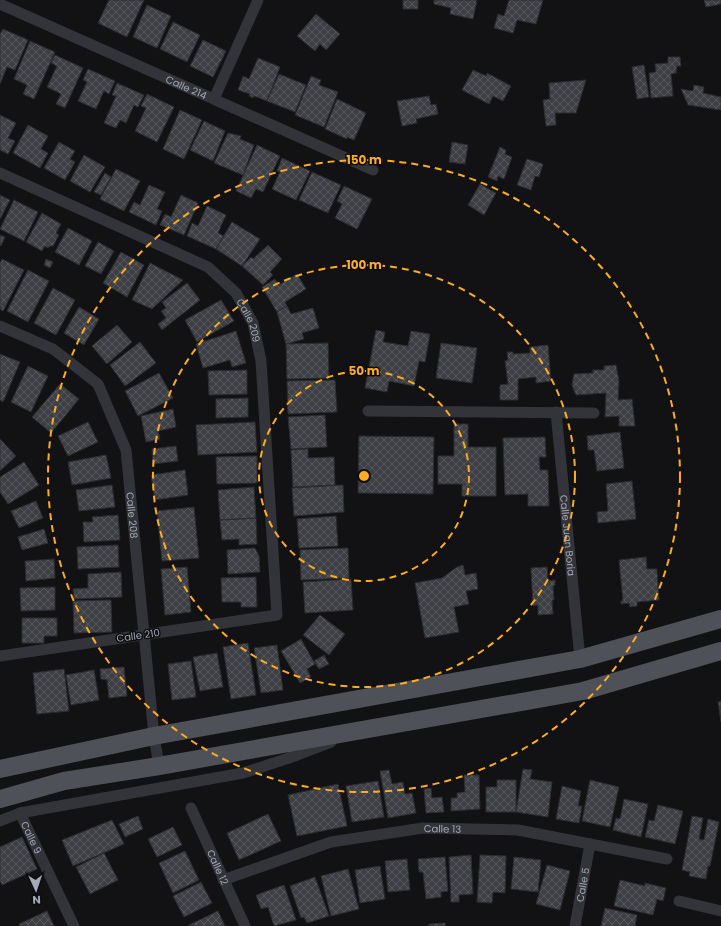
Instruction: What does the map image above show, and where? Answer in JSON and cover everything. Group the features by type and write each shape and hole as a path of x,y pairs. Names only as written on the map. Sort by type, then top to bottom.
{"main road":[{"path":"0,769 154,736 580,659 721,618"},
{"path":"0,799 64,782 352,733 583,691 721,651"}],"street":[{"path":"214,99 258,0"},
{"name":"Calle 214","path":"0,4 373,170"},
{"name":"Calle 209","path":"0,173 208,267 236,293 253,323 262,361 277,615"},
{"name":"Calle 208","path":"0,326 52,349 98,384 126,450 154,736 159,766"},
{"path":"368,411 594,413"},
{"name":"Calle Juan Boria","path":"556,412 580,659"},
{"name":"Calle 210","path":"0,656 277,615"},
{"path":"0,821 20,813 242,773 289,758 352,733"},
{"name":"Calle 12","path":"191,808 245,926"},
{"name":"Calle 9","path":"20,813 74,926"},
{"name":"Calle 13","path":"223,880 330,842 422,828 518,830 667,859"},
{"name":"Calle 5","path":"574,926 590,844"},
{"path":"680,901 721,911"}],"building":[{"path":"109,0 144,0 127,37 98,23"},
{"path":"403,0 418,0 418,9 403,9"},
{"path":"434,0 477,0 473,19 450,14 451,8 434,4"},
{"path":"509,0 543,0 536,24 517,20 513,33 494,28 498,14 504,16"},
{"path":"704,0 721,0 721,4 706,7"},
{"path":"147,5 171,16 157,48 133,37"},
{"path":"316,14 340,34 326,50 320,44 315,51 297,36"},
{"path":"173,22 200,35 187,62 160,49"},
{"path":"3,29 28,40 15,70 7,67 0,84 0,34"},
{"path":"203,40 226,51 213,77 190,66"},
{"path":"30,41 55,52 34,99 23,94 27,85 14,79"},
{"path":"55,55 83,68 65,108 56,104 61,94 47,87 57,66 51,63"},
{"path":"668,57 680,57 681,66 677,66 676,73 671,74 673,96 651,98 649,73 656,72 655,64 668,63"},
{"path":"258,58 280,67 267,101 254,96 253,98 249,96 250,94 238,90 243,76 249,79"},
{"path":"644,65 649,97 637,99 632,67"},
{"path":"88,69 115,81 109,94 104,91 96,109 78,101 87,82 83,80"},
{"path":"473,70 486,76 487,73 511,86 503,101 493,96 489,104 462,90"},
{"path":"279,74 306,85 295,112 267,101"},
{"path":"311,76 321,80 319,85 338,92 324,127 295,115"},
{"path":"586,80 576,113 555,113 556,125 546,126 543,100 550,99 549,83"},
{"path":"117,83 144,95 138,107 134,105 126,123 120,120 116,128 104,123 116,96 112,95"},
{"path":"694,85 704,87 703,93 721,97 721,110 688,105 681,89 693,91"},
{"path":"147,94 174,107 157,142 135,131 146,108 141,106"},
{"path":"429,96 431,105 436,104 438,114 416,119 417,123 402,126 397,101"},
{"path":"337,99 366,113 354,140 347,137 347,139 325,129"},
{"path":"180,110 202,120 184,159 163,149"},
{"path":"0,115 16,123 8,138 15,141 8,154 0,150"},
{"path":"204,121 225,131 213,161 190,150"},
{"path":"28,125 48,136 41,149 48,153 40,168 13,153"},
{"path":"228,133 241,136 240,139 254,145 243,175 214,163"},
{"path":"59,142 75,151 70,159 75,162 65,180 44,168"},
{"path":"452,142 468,145 465,164 449,162"},
{"path":"257,145 280,156 263,192 256,189 251,198 236,191"},
{"path":"500,147 506,150 505,154 512,157 504,179 498,176 497,181 488,177"},
{"path":"84,155 105,167 90,192 70,181"},
{"path":"282,158 310,171 296,200 272,189 280,172 277,171"},
{"path":"527,159 543,164 539,177 535,176 531,190 517,185"},
{"path":"116,169 140,181 124,211 100,199"},
{"path":"312,172 341,185 328,213 299,200"},
{"path":"105,173 111,177 101,195 94,192"},
{"path":"480,184 496,193 484,215 468,205"},
{"path":"149,185 165,192 157,209 162,211 156,225 129,212 134,202 140,205"},
{"path":"344,186 372,199 357,229 335,218 342,204 337,201"},
{"path":"0,195 10,200 0,219"},
{"path":"181,195 198,203 184,235 160,225 165,214 171,217"},
{"path":"14,200 38,212 24,241 0,229"},
{"path":"207,206 226,215 218,233 224,236 216,249 187,236 192,223 198,226"},
{"path":"42,213 61,224 56,233 59,235 53,246 48,248 45,246 42,251 26,242"},
{"path":"232,222 260,239 242,266 216,249"},
{"path":"68,228 92,241 79,265 55,252"},
{"path":"0,235 5,237 1,246 0,245"},
{"path":"98,242 114,251 101,274 85,266"},
{"path":"268,245 282,259 270,272 273,275 263,285 242,266 251,257 253,259"},
{"path":"121,252 144,265 127,297 103,283"},
{"path":"2,259 24,270 3,311 0,309 0,263"},
{"path":"46,259 53,262 50,268 44,265"},
{"path":"150,263 183,280 152,309 132,300"},
{"path":"28,270 49,281 28,322 7,311"},
{"path":"297,274 306,289 285,302 287,306 277,312 262,287 275,279 279,285"},
{"path":"187,283 200,300 162,330 158,324 166,318 161,311 166,308 162,302"},
{"path":"53,288 75,300 56,335 34,323"},
{"path":"221,300 234,321 197,342 185,320"},
{"path":"287,306 291,314 313,308 319,328 302,333 304,339 286,344 277,312"},
{"path":"79,307 99,319 84,345 64,333"},
{"path":"117,325 132,342 107,364 92,346"},
{"path":"376,330 385,332 383,342 408,346 411,331 430,334 425,362 419,361 414,386 389,381 387,392 365,388"},
{"path":"236,331 246,363 232,367 230,360 203,368 196,344"},
{"path":"140,342 156,363 125,386 110,365"},
{"path":"328,343 329,378 287,379 286,344"},
{"path":"441,343 477,348 472,383 436,378"},
{"path":"548,345 551,381 536,383 536,377 518,379 518,400 500,400 500,385 508,384 505,361 508,360 507,352 513,352 513,354 530,353 530,347"},
{"path":"0,354 20,362 3,402 0,400"},
{"path":"616,365 619,381 618,400 632,399 635,426 619,426 619,416 605,417 606,393 576,395 572,385 574,374 593,373 593,370 604,370 604,366"},
{"path":"28,366 48,376 31,412 11,402"},
{"path":"247,370 247,394 209,395 208,371"},
{"path":"159,373 173,398 138,416 125,391"},
{"path":"335,380 337,412 288,414 287,381"},
{"path":"60,384 79,399 51,433 32,417"},
{"path":"248,398 248,417 216,418 216,399"},
{"path":"173,409 176,427 158,431 160,439 146,442 141,416"},
{"path":"325,415 327,447 291,449 288,417"},
{"path":"88,422 98,442 68,456 58,436"},
{"path":"255,422 257,452 198,455 196,425"},
{"path":"454,424 468,424 468,447 496,447 496,496 462,496 462,484 438,484 438,456 454,456"},
{"path":"620,432 624,468 597,471 594,450 588,450 587,436"},
{"path":"359,436 434,437 433,494 358,493"},
{"path":"545,437 546,457 539,457 540,470 548,470 549,506 528,506 528,494 505,495 503,438"},
{"path":"0,439 16,456 0,471"},
{"path":"176,446 178,461 153,464 152,449"},
{"path":"308,449 308,458 334,457 335,485 293,487 291,450"},
{"path":"106,455 111,478 72,485 68,462"},
{"path":"257,456 257,483 217,484 216,457"},
{"path":"24,462 39,485 8,504 0,492 0,477"},
{"path":"185,470 188,495 155,500 151,475"},
{"path":"632,481 636,519 598,523 597,512 608,511 606,484"},
{"path":"112,485 115,507 79,511 76,490"},
{"path":"343,485 344,512 294,516 292,488"},
{"path":"254,487 256,518 220,520 218,490"},
{"path":"36,501 43,518 19,528 11,511"},
{"path":"194,507 199,558 162,561 157,511"},
{"path":"118,515 120,540 84,542 83,522 93,522 92,517"},
{"path":"336,516 338,546 299,548 297,519"},
{"path":"256,518 257,544 239,545 239,539 222,540 220,520"},
{"path":"44,529 48,543 22,550 18,537"},
{"path":"118,545 119,567 78,569 77,547"},
{"path":"255,548 259,556 260,572 228,574 227,550"},
{"path":"348,548 349,578 301,580 300,550"},
{"path":"646,557 647,569 657,569 659,600 637,602 637,606 630,607 629,603 621,604 621,601 623,601 619,560"},
{"path":"54,559 55,578 26,581 25,561"},
{"path":"463,565 465,575 476,573 478,589 466,591 469,604 454,607 459,632 425,638 415,583 442,578 457,567"},
{"path":"187,567 191,612 165,615 161,569"},
{"path":"547,567 548,581 555,580 555,585 553,586 554,600 552,600 553,614 538,615 538,605 533,606 531,568"},
{"path":"121,572 122,597 74,599 73,589 88,588 88,574"},
{"path":"256,577 257,607 241,607 241,602 222,602 221,578"},
{"path":"351,579 353,610 305,613 303,582"},
{"path":"55,587 55,610 21,611 20,588"},
{"path":"111,600 112,632 74,633 73,601"},
{"path":"320,615 345,634 329,655 303,635"},
{"path":"22,618 57,618 57,636 44,636 44,643 22,643"},
{"path":"301,639 315,664 307,669 311,677 300,683 281,651"},
{"path":"248,643 256,695 231,699 223,647"},
{"path":"277,645 283,690 261,693 254,648"},
{"path":"217,653 223,687 200,691 193,657"},
{"path":"324,655 329,664 319,669 314,661"},
{"path":"191,661 196,697 172,700 168,664"},
{"path":"124,667 127,696 109,698 107,680 101,679 100,669"},
{"path":"64,669 69,711 37,714 33,673"},
{"path":"94,670 99,700 71,705 66,675"},
{"path":"721,701 721,722 718,702"},
{"path":"523,769 532,770 530,779 552,782 548,817 516,812"},
{"path":"389,770 392,784 403,782 405,794 412,793 416,813 388,818 380,771"},
{"path":"464,775 479,775 480,809 451,811 451,798 457,798 457,793 465,792"},
{"path":"497,780 516,780 516,812 486,812 486,787 497,787"},
{"path":"590,780 619,787 610,827 582,821"},
{"path":"378,781 384,817 352,822 346,786"},
{"path":"338,784 347,826 297,836 288,795"},
{"path":"562,786 581,791 578,806 582,806 579,823 556,819"},
{"path":"431,788 432,798 442,797 444,812 426,813 424,789"},
{"path":"624,799 648,804 641,837 613,830 616,818 620,819"},
{"path":"658,805 683,811 675,844 645,837 649,820 654,821"},
{"path":"268,814 281,841 239,860 227,833"},
{"path":"138,816 143,829 125,837 119,824"},
{"path":"692,816 703,818 699,839 704,840 708,819 719,822 706,879 689,876 690,872 682,870"},
{"path":"112,820 124,844 73,866 62,840"},
{"path":"173,827 182,845 157,857 148,839"},
{"path":"22,837 37,869 2,885 0,881 0,847"},
{"path":"185,851 199,880 173,893 159,863"},
{"path":"104,853 118,880 90,894 76,867"},
{"path":"471,855 473,894 459,895 459,902 451,902 449,857"},
{"path":"480,855 506,856 505,893 493,892 492,903 477,902"},
{"path":"445,857 448,891 441,892 441,897 426,899 423,872 419,872 418,859"},
{"path":"514,857 541,860 538,892 511,889"},
{"path":"407,859 410,890 388,892 385,861"},
{"path":"547,865 570,871 560,910 536,904"},
{"path":"380,866 385,899 360,903 355,870"},
{"path":"348,869 359,909 331,916 321,876"},
{"path":"315,877 329,916 307,923 304,917 301,918 290,886"},
{"path":"620,880 645,886 645,883 666,888 663,901 657,899 653,915 614,906"},
{"path":"201,882 212,903 184,917 173,896"},
{"path":"284,885 296,920 274,926 268,907 261,909 256,895"},
{"path":"605,908 637,915 635,926 601,926"},
{"path":"47,911 54,926 20,926 19,924"},
{"path":"218,911 225,926 189,926 189,925"},
{"path":"445,923 445,926 429,926 429,924"}]}
